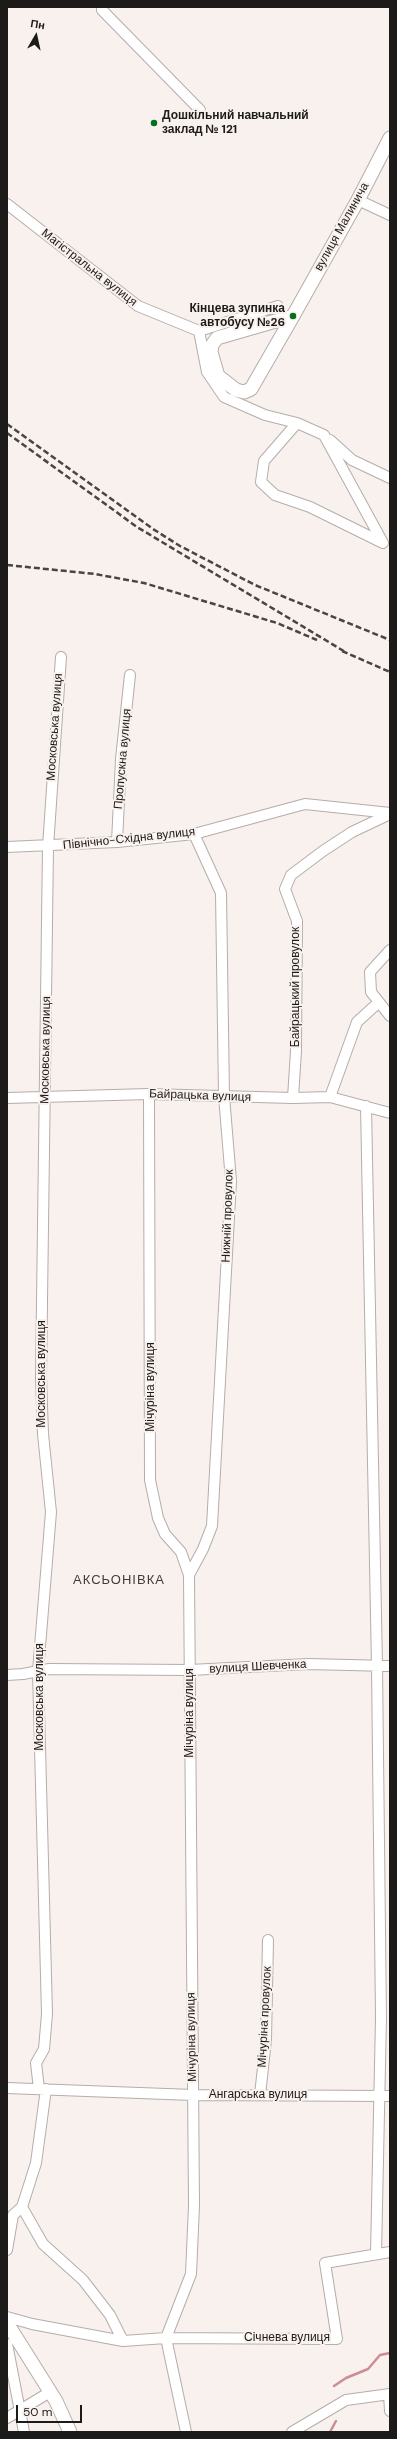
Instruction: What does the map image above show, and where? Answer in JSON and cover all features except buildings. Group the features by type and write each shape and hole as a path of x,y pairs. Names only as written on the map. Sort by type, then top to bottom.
{"street":[{"path":"102,7 102,10 200,110"},
{"name":"вулиця Малинича","path":"293,316 217,338 212,345 211,352 218,376 236,390 244,392 251,389 293,316 358,200 390,138"},
{"path":"358,200 390,215"},
{"name":"Магістральна вулиця","path":"7,204 138,306 199,331"},
{"path":"278,306 199,331 207,372 224,397 265,415 297,423 324,435 352,460 390,478"},
{"path":"297,423 264,461 260,482 275,495 310,507 383,543 324,435"},
{"name":"Московська вулиця","path":"7,2250 13,2215 22,2206 36,2163 42,2089 36,2063 44,2049 47,2014 38,1671 51,1512 43,1434 41,1377 46,1096 48,847 61,657"},
{"name":"Пропускна вулиця","path":"117,842 121,759 130,675"},
{"name":"Північно-Східна вулиця","path":"7,848 48,847 117,842 194,834 305,804 390,813"},
{"name":"Байрацький провулок","path":"293,1098 296,1051 297,921 285,889 291,875 323,851 352,832 390,813"},
{"name":"Нижній провулок","path":"189,1575 203,1549 212,1526 231,1181 224,1096 221,893 194,834"},
{"path":"390,950 370,972 372,992 390,1016"},
{"path":"330,1097 357,1022 379,1002"},
{"name":"Байрацька вулиця","path":"7,1098 149,1094 293,1098 330,1097 390,1113"},
{"name":"Мічуріна вулиця","path":"149,1094 150,1480 158,1518 165,1534 181,1552 189,1575 194,2206 191,2274 166,2338"},
{"path":"366,1106 377,1666 381,2018 376,2254"},
{"name":"вулиця Шевченка","path":"7,1675 49,1668 190,1670 308,1664 390,1666"},
{"name":"Мічуріна провулок","path":"260,2095 266,2040 268,1940"},
{"name":"Ангарська вулиця","path":"7,2088 193,2095 390,2096"},
{"path":"22,2206 43,2244 83,2280 110,2315 123,2341"},
{"name":"Січнева вулиця","path":"166,2338 337,2339 326,2263 390,2252"},
{"path":"7,2316 32,2324 123,2341 166,2338 186,2432"},
{"path":"7,2323 50,2392 70,2432"},
{"path":"7,2344 24,2432"},
{"path":"7,2418 50,2392"},
{"path":"292,2432 346,2400 389,2394 390,2411"}],"waterway":[{"path":"334,2386 346,2378 368,2369 380,2355 390,2353"},
{"path":"330,2432 336,2421"}],"railway":[{"path":"7,424 153,529 180,546 255,585 390,640"},
{"path":"7,433 137,527 347,653"},
{"path":"7,565 95,574 144,583 277,623 317,640"},
{"path":"342,651 390,672"}],"place":[{"name":"Дошкільний навчальний заклад № 121","path":"154,123"},
{"name":"Кінцева зупинка автобусу №26","path":"293,316"}],"district":[{"name":"АКСЬОНІВКА","path":"119,1581"}]}
